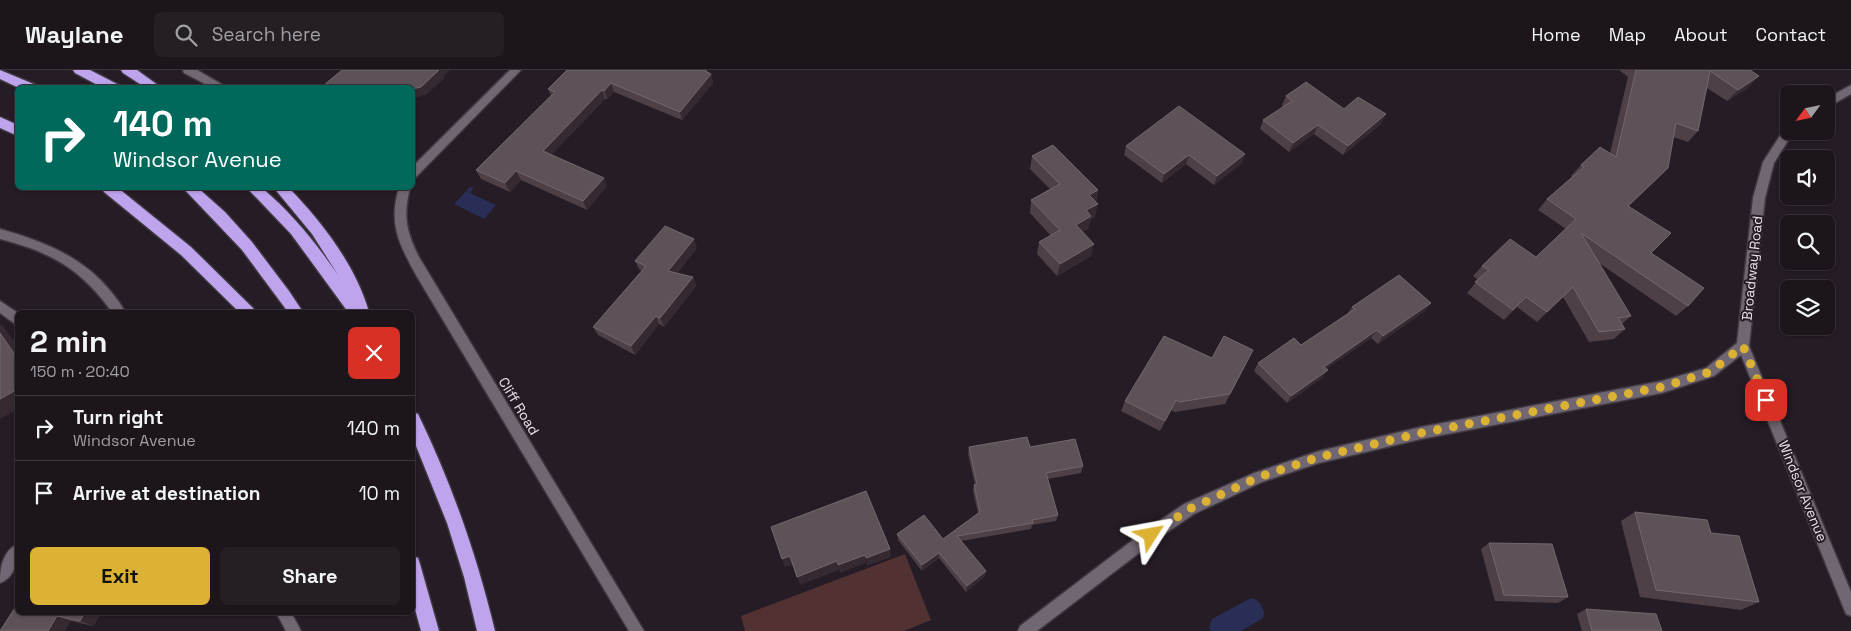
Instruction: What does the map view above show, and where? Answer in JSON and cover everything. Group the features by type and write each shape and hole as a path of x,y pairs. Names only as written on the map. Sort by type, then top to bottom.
{"highway":[{"path":"79,70 109,85"},
{"path":"127,70 151,85"},
{"path":"0,74 25,85"},
{"path":"0,122 15,130"},
{"path":"110,190 186,251 246,310"},
{"path":"192,190 227,222 267,270 295,310"},
{"path":"256,190 318,257 355,310"},
{"path":"283,190 312,224 340,264 352,285 361,310"},
{"path":"415,426 453,514 480,603 486,631"},
{"path":"417,586 430,631"}],"street":[{"path":"188,70 217,85"},
{"path":"415,171 516,70"},
{"path":"1835,99 1851,89"},
{"name":"Broadway Road","path":"1743,346 1759,198 1770,162 1783,140"},
{"name":"Cliff Road","path":"404,190 399,214 406,241 439,302 636,631"},
{"path":"0,234 38,247 84,271 106,293 118,310"},
{"path":"0,306 15,318"},
{"path":"1031,629 1151,535 1189,509 1259,477 1319,457 1421,433 1662,387 1710,372 1743,346"},
{"name":"Windsor Avenue","path":"1743,346 1851,609"},
{"path":"0,576 15,556"},
{"path":"285,615 294,631"}],"shaded area":[{"path":"905,554 931,620 904,631 745,631 741,616"}],"water":[{"path":"470,187 474,188 470,193 496,205 484,219 454,204"},
{"path":"1251,598 1258,601 1261,605 1264,612 1263,618 1241,631 1211,631 1209,628 1212,619"}],"building":[{"path":"342,70 439,70 421,87 415,88 415,85 324,85"},
{"path":"567,70 706,70 711,74 680,112 611,83 604,91 602,90 543,151 604,178 583,201 516,171 505,183 476,170 555,92 548,89"},
{"path":"1636,70 1750,70 1759,76 1738,90 1710,71 1698,131 1676,123 1668,168 1628,206 1671,233 1651,253 1704,288 1688,306 1581,233 1631,316 1618,318 1625,329 1599,332 1573,287 1547,312 1526,297 1513,310 1475,282 1489,270 1482,266 1510,239 1536,257 1576,219 1547,199 1584,167 1581,165 1600,147 1616,157"},
{"path":"1306,82 1344,109 1358,97 1386,114 1348,146 1318,125 1293,143 1263,120 1292,101 1286,96"},
{"path":"1179,106 1245,154 1217,176 1189,155 1164,174 1126,146"},
{"path":"1053,145 1098,190 1089,195 1098,204 1086,210 1091,216 1076,225 1094,244 1060,264 1039,242 1060,230 1031,200 1060,184 1032,156"},
{"path":"665,226 694,239 668,271 693,277 660,318 656,316 631,346 593,327 646,266 635,261"},
{"path":"1399,275 1431,303 1383,336 1377,330 1324,367 1328,370 1291,396 1258,363 1294,338 1301,345 1355,309 1352,307"},
{"path":"0,333 15,355 15,391 0,399"},
{"path":"1164,336 1212,358 1224,336 1253,350 1230,394 1179,402 1176,400 1165,421 1125,401"},
{"path":"1027,437 1030,447 1075,439 1083,466 1046,473 1058,515 1032,520 1033,523 957,536 986,571 967,586 939,553 922,565 897,534 924,515 943,539 980,512 974,485 977,484 969,447"},
{"path":"866,491 890,549 866,558 865,555 838,565 837,561 797,577 790,556 782,559 771,527"},
{"path":"1635,512 1707,520 1711,533 1739,536 1759,602 1656,590"},
{"path":"1489,543 1552,544 1568,597 1504,595"},
{"path":"15,608 15,615 83,615 80,621 57,616 48,631 0,631"},
{"path":"1586,609 1656,614 1662,631 1592,631"}],"route":[{"path":"1151,535 1189,509 1259,477 1319,457 1421,433 1662,387 1710,372 1743,346 1766,400"}]}
